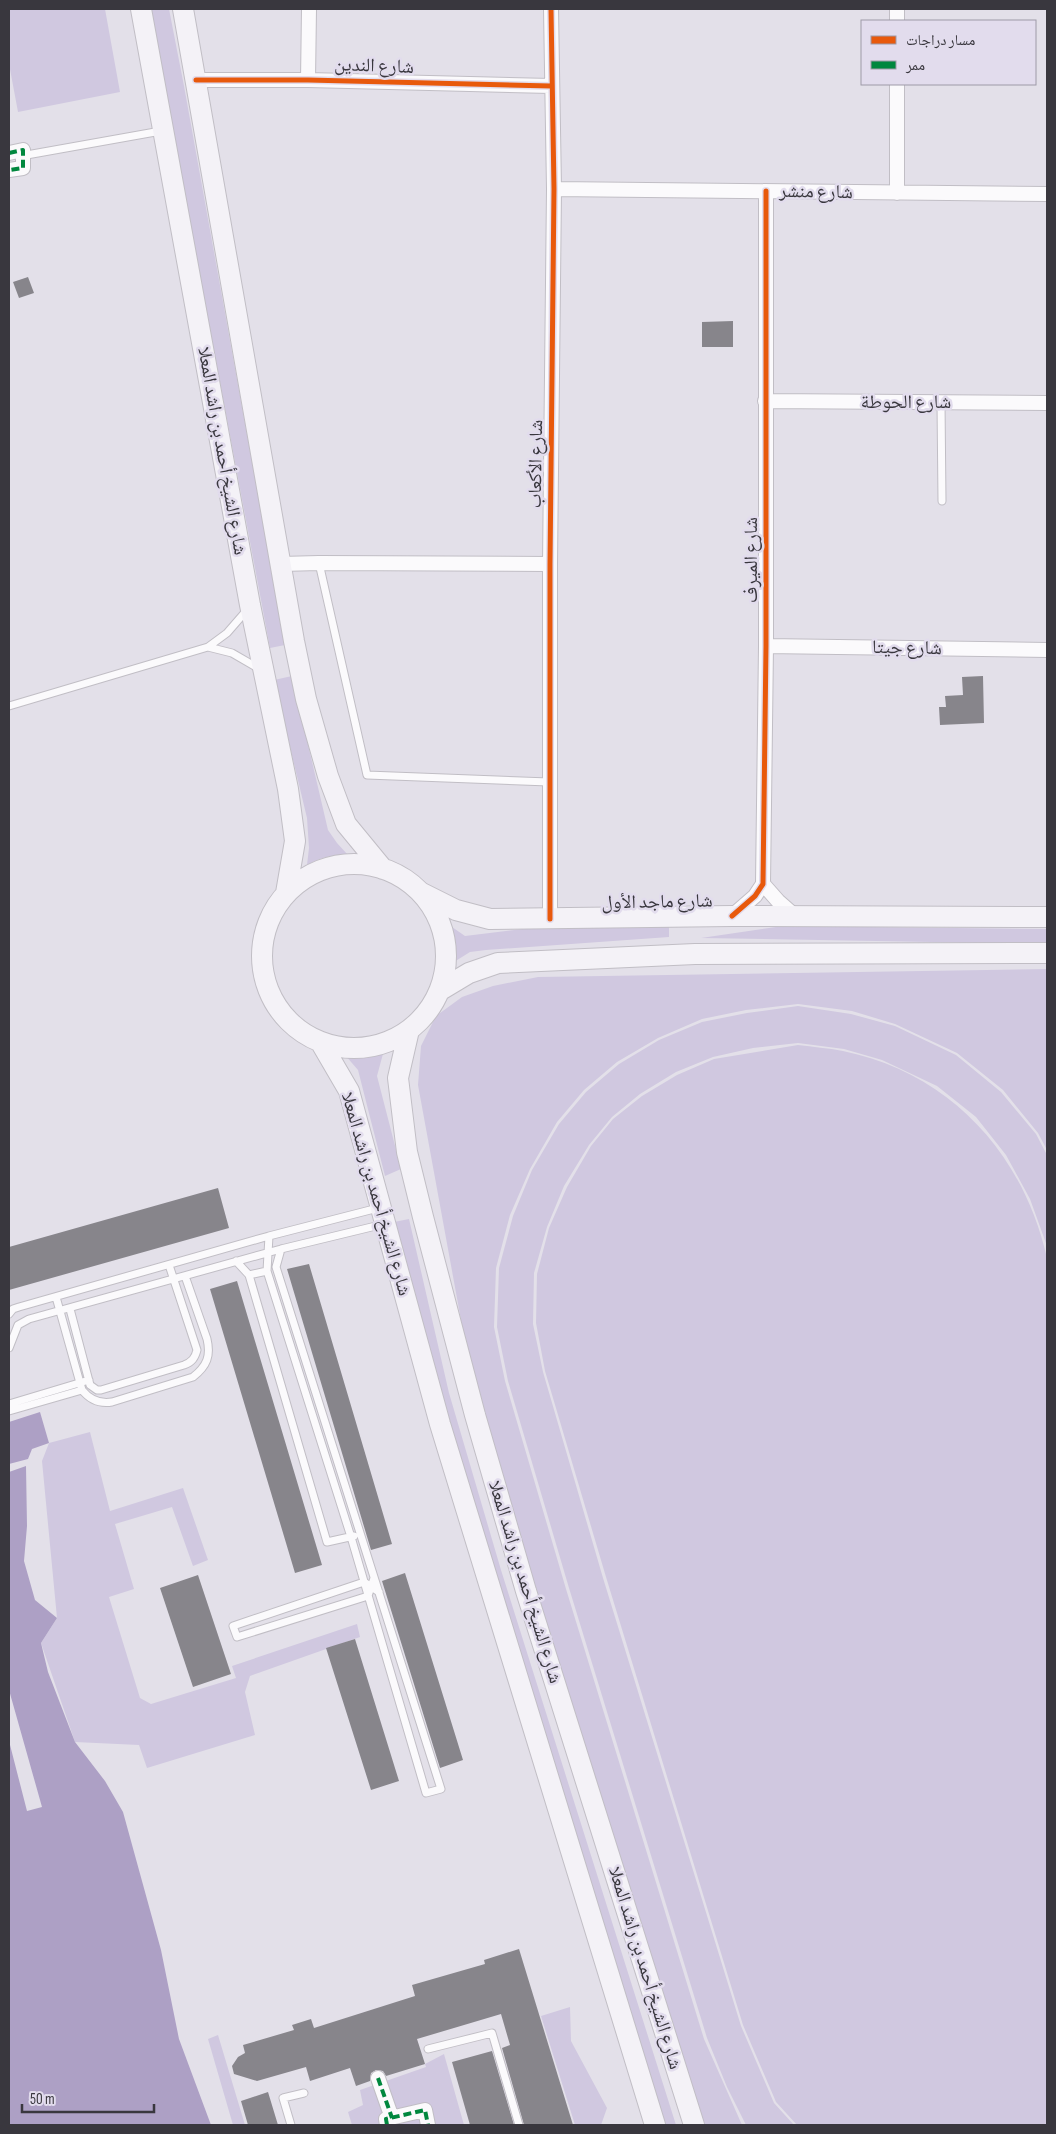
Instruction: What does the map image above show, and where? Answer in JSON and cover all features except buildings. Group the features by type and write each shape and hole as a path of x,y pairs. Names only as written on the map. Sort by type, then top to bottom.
{"main road":[{"name":"شارع الشيخ أحمد بن راشد المعلا","path":"141,9 250,605 288,789 295,841 286,893"},
{"name":"شارع الشيخ أحمد بن راشد المعلا","path":"183,9 304,689 328,776 346,824 383,869"},
{"path":"348,864 383,869 397,874 422,893 440,923 446,957 440,991 422,1019 409,1030 382,1044 351,1049 321,1043 295,1028 275,1006 263,978 261,947 269,918 286,893 314,872 348,864"},
{"name":"شارع ماجد الأول","path":"422,893 456,910 490,918 732,916 1047,917"},
{"path":"440,991 470,973 498,963 695,954 1047,952"},
{"name":"شارع الشيخ أحمد بن راشد المعلا","path":"409,1030 398,1078 407,1152 423,1217 475,1414 526,1591 694,2125"},
{"name":"شارع الشيخ أحمد بن راشد المعلا","path":"321,1043 350,1091 448,1453 655,2125"}],"street":[{"path":"308,9 308,80"},
{"name":"شارع الأكعاب","path":"550,919 550,564 554,189 551,9"},
{"name":"شارع الندين","path":"196,80 308,80 551,86"},
{"path":"896,193 897,85"},
{"path":"9,153 22,150 16,157 23,168 9,170"},
{"name":"شارع منشر","path":"554,189 1047,194"},
{"name":"شارع الميرف","path":"763,884 766,646 766,191"},
{"name":"شارع الحوطة","path":"765,401 1047,403"},
{"path":"281,564 319,562 550,564"},
{"name":"شارع جيتا","path":"766,646 1047,650"},
{"path":"732,916 755,896 763,884 778,901 796,916"},
{"path":"378,2078 390,2122 425,2110 428,2125"}],"lane":[{"path":"16,157 163,130"},
{"path":"941,403 942,501"},
{"path":"319,562 367,775 549,782"},
{"path":"9,706 208,647 236,624 250,605"},
{"path":"208,647 220,649 244,658 264,672"},
{"path":"9,1314 13,1309 19,1307 269,1236 384,1215"},
{"path":"9,1348 21,1322 268,1253 384,1215"},
{"path":"269,1236 267,1271 351,1537 426,1793 441,1789 276,1267 281,1249"},
{"path":"236,1262 249,1275 327,1542 361,1534"},
{"path":"70,1308 89,1380 93,1388 101,1390 191,1362 196,1357 197,1350 170,1265"},
{"path":"249,1275 267,1271"},
{"path":"56,1296 81,1386 92,1400 112,1402 193,1376 202,1370 208,1360 209,1350 185,1276"},
{"path":"9,1411 81,1386 89,1380"},
{"path":"9,1404 81,1386"},
{"path":"368,1596 374,1576"},
{"path":"364,1582 379,1592"},
{"path":"364,1582 233,1626 236,1637 368,1596"},
{"path":"428,2049 492,2032 519,2125"},
{"path":"291,2125 283,2098 304,2092"}],"shaded area":[{"path":"9,9 105,9 120,92 18,112 9,64"},
{"path":"150,9 169,9 184,86 285,645 270,648"},
{"path":"292,676 328,830 348,855 327,857 307,865 309,848 307,818 274,680"},
{"path":"580,922 669,923 669,937 486,950 470,952 454,962 452,927 465,936"},
{"path":"783,926 1047,929 1047,944 701,938"},
{"path":"1047,969 1047,1150 1038,1133 1003,1090 957,1053 895,1024 852,1011 798,1004 746,1010 702,1019 658,1038 617,1062 584,1090 557,1122 530,1169 510,1215 496,1268 494,1327 505,1381 566,1589 704,2039 742,2125 699,2125 478,1413 418,1085 421,1046 436,1016 462,997 493,986 538,977"},
{"path":"798,1006 851,1014 895,1026 956,1055 1001,1092 1036,1134 1047,1155 1047,1246 1030,1199 1006,1155 976,1117 937,1086 882,1060 844,1049 798,1043 753,1048 713,1057 676,1072 640,1094 612,1117 589,1145 564,1186 547,1227 534,1273 533,1324 543,1372 603,1578 741,2026 774,2103 794,2125 746,2125 727,2087 707,2038 569,1588 508,1381 497,1327 499,1268 513,1216 532,1170 559,1124 586,1092 619,1064 659,1040 702,1022"},
{"path":"798,1045 843,1051 882,1062 917,1078 948,1098 976,1123 1000,1152 1020,1184 1036,1220 1047,1258 1047,2125 797,2125 776,2102 743,2025 545,1371 536,1323 537,1274 549,1228 567,1187 591,1146 613,1119 642,1096 677,1075 714,1059"},
{"path":"384,1050 377,1076 401,1169 385,1176 358,1070 345,1055 372,1054"},
{"path":"409,1219 449,1393 501,1570 676,2125 659,2125 507,1642 394,1222"},
{"path":"40,1412 49,1443 32,1449 28,1459 9,1464 9,1422"},
{"path":"90,1432 110,1511 183,1488 208,1560 193,1566 172,1507 115,1524 134,1589 109,1597 140,1698 151,1704 236,1678 232,1666 357,1624 360,1637 250,1676 245,1692 255,1735 147,1768 139,1745 75,1742 41,1643 57,1618 42,1461 49,1443"},
{"path":"26,1466 27,1526 24,1561 35,1600 57,1618 41,1643 48,1672 75,1742 105,1781 123,1812 161,1950 179,2039 211,2125 9,2125 9,1741 27,1811 42,1807 9,1690 9,1472"},
{"path":"570,2007 571,2041 607,2108 601,2125 575,2125 541,2016"},
{"path":"218,2035 245,2125 233,2125 208,2039"},
{"path":"444,2054 464,2125 352,2125 348,2112 363,2105 360,2090 426,2067 425,2064"}],"marked path":[{"path":"9,153 23,150 23,168 9,170"},
{"path":"378,2078 392,2118"},
{"path":"387,2125 386,2119 425,2110 428,2125"}],"cycle path":[{"path":"550,919 550,564 554,189 551,9"},
{"path":"196,80 308,80 551,86"},
{"path":"732,916 755,896 763,884 766,646 766,191"}]}
